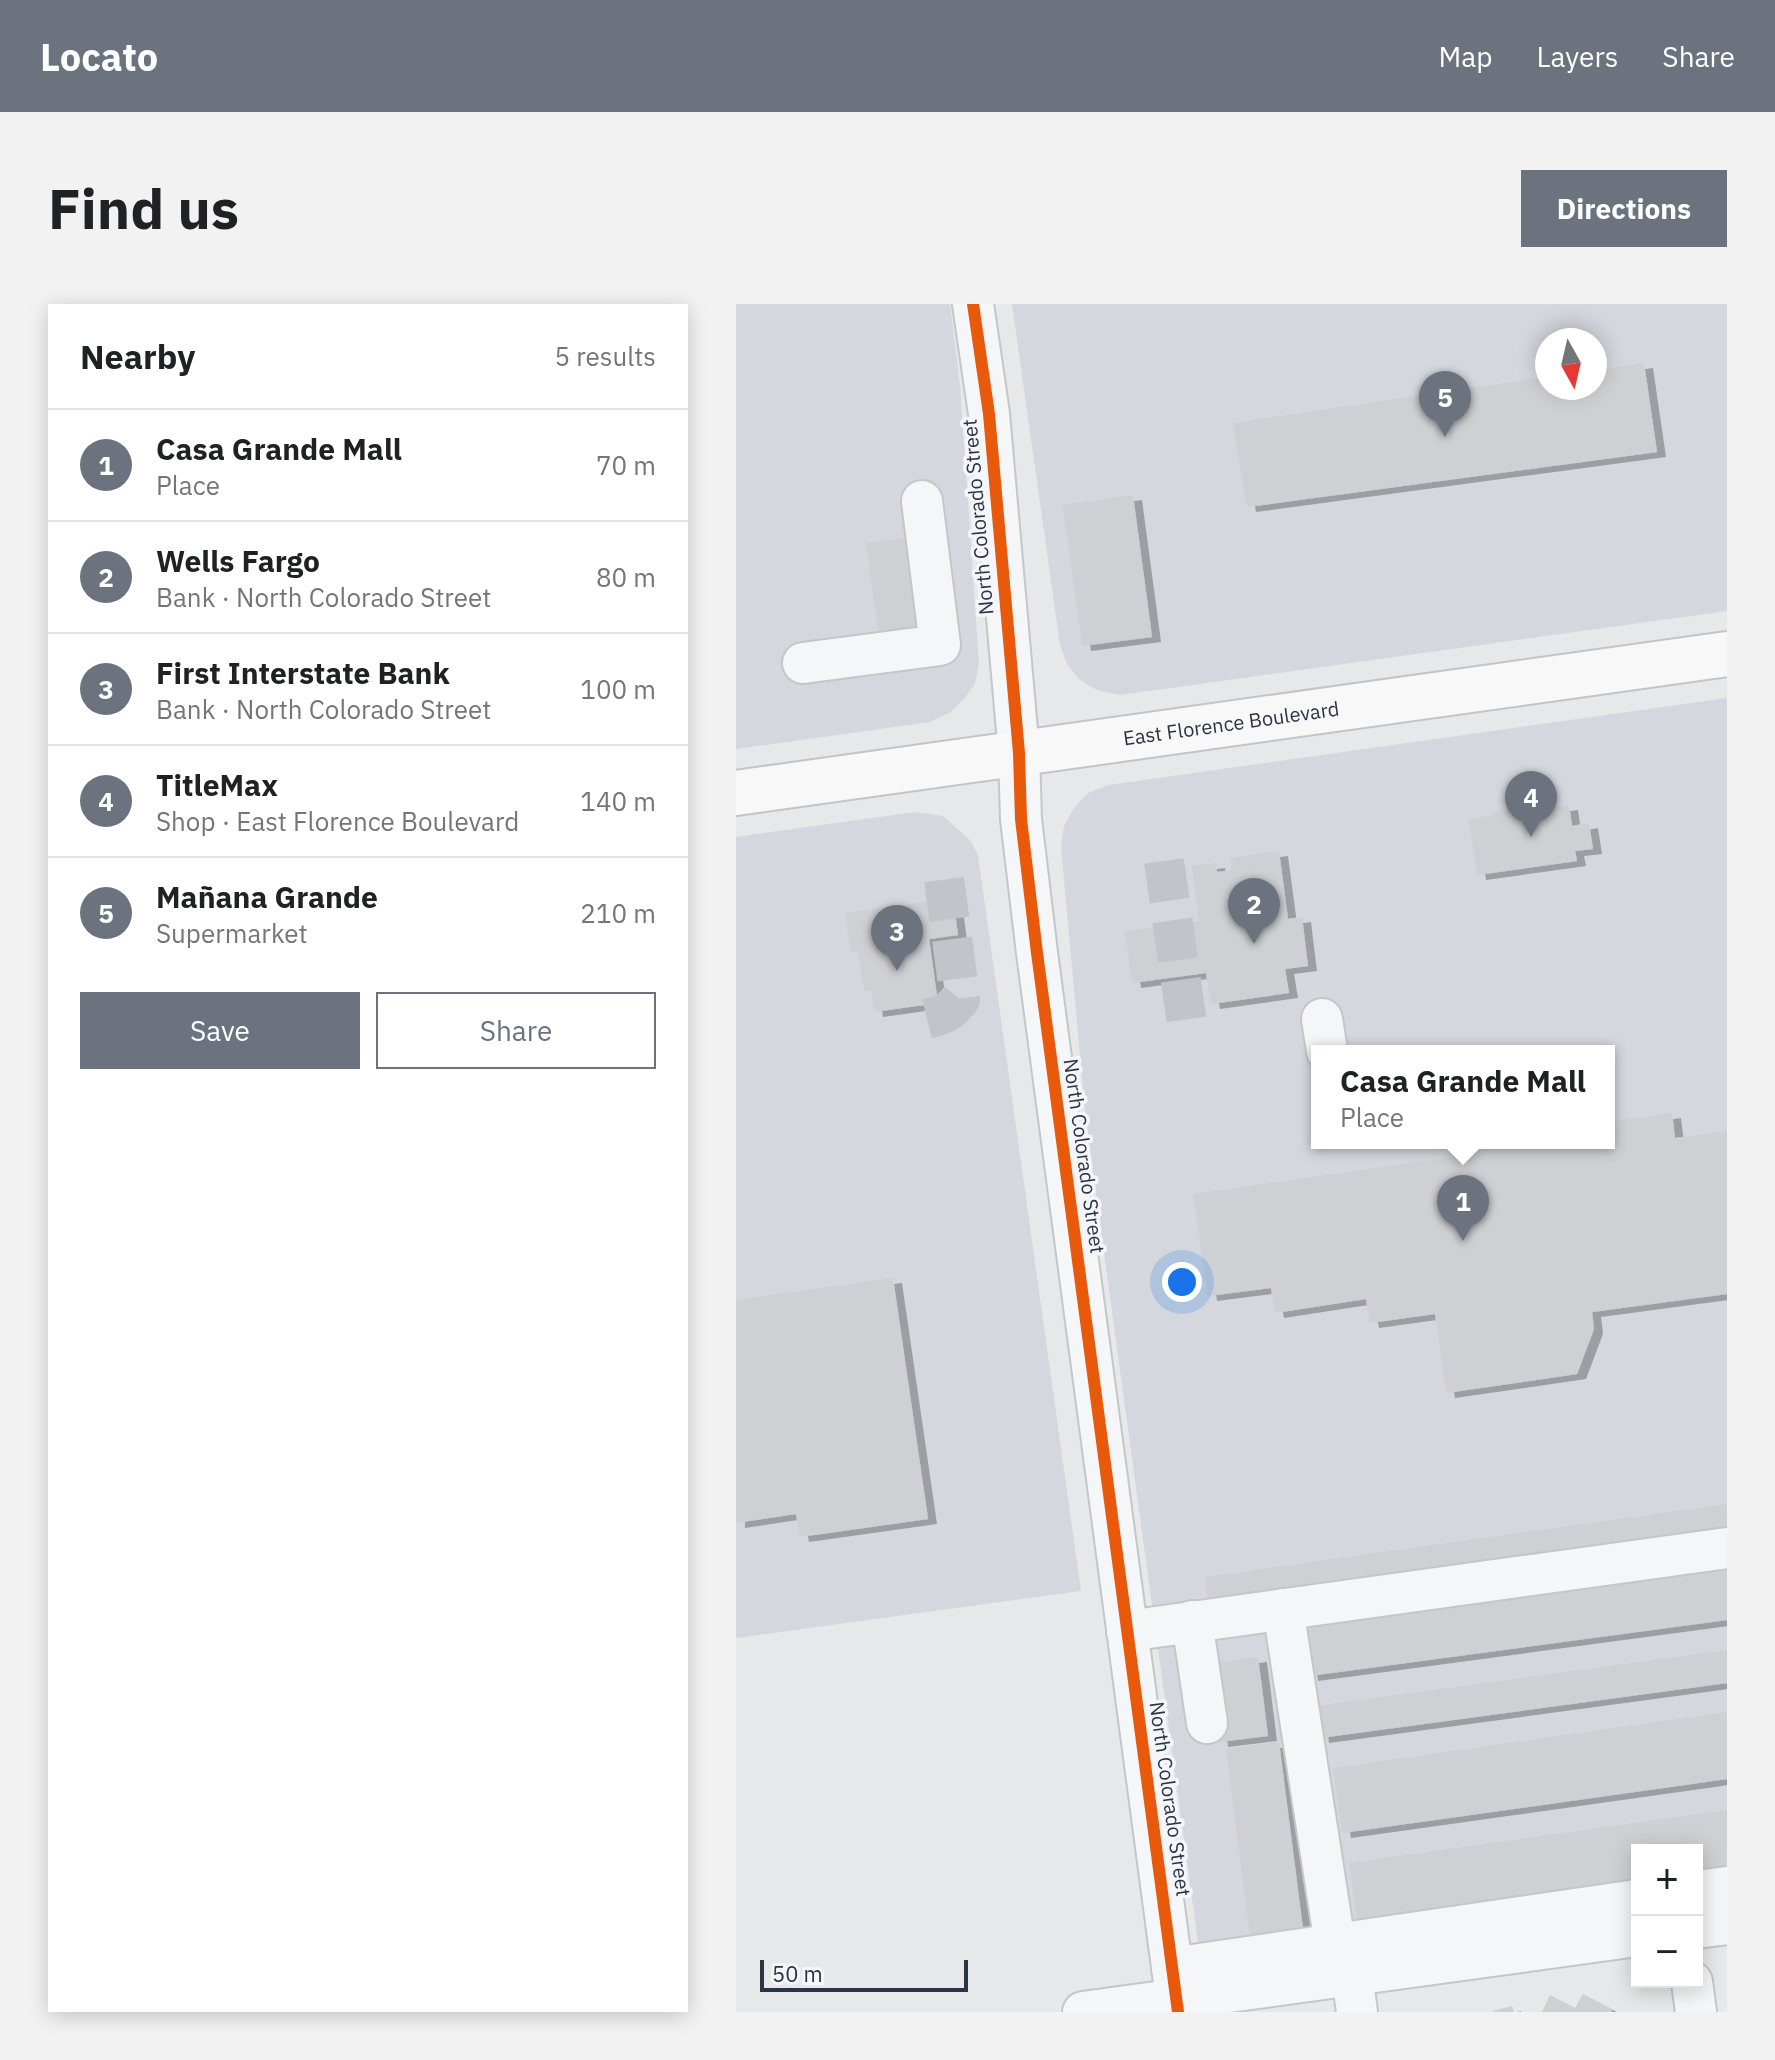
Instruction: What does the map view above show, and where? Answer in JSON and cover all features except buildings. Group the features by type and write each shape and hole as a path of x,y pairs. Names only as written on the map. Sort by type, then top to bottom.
{"main road":[{"name":"East Florence Boulevard","path":"736,793 1727,654"}],"street":[{"name":"North Colorado Street","path":"973,304 989,414 1019,753 1021,819 1037,953 1176,1993"},
{"path":"803,663 940,645 922,501"},
{"path":"1127,1631 1727,1548"},
{"path":"1283,1609 1348,1977"},
{"path":"1192,1621 1207,1723"},
{"path":"1703,1890 1727,1887"},
{"path":"1348,1977 1631,1902"},
{"path":"1703,1927 1727,1924"},
{"path":"1083,2012 1176,1993 1348,1977 1631,1937"},
{"path":"1693,1988 1696,2012"}],"shaded area":[{"path":"736,304 950,304 960,385 979,664 975,684 951,712 930,722 736,749"},
{"path":"1012,304 1727,304 1727,611 1120,695 1097,690 1080,680 1067,664 1060,645"},
{"path":"1727,698 1727,1913 1703,1863 1703,1844 1631,1844 1631,1852 1204,1986 1086,1121 1061,847 1064,826 1074,808 1088,793 1109,785"},
{"path":"915,812 943,816 970,840 978,855 1081,1591 736,1638 736,837"}],"tunnel":[{"path":"1164,861 1189,1038"},
{"path":"927,1019 946,1012 960,999 943,871"}],"cycle path":[{"path":"973,304 989,414 1019,753 1021,819 1037,953 1178,2012"}],"place":[{"name":"Mañana Grande","path":"1445,437"},
{"name":"TitleMax","path":"1531,837"},
{"name":"Wells Fargo","path":"1254,944"},
{"name":"First Interstate Bank","path":"897,971"},
{"name":"Casa Grande Mall","path":"1463,1241"}]}
